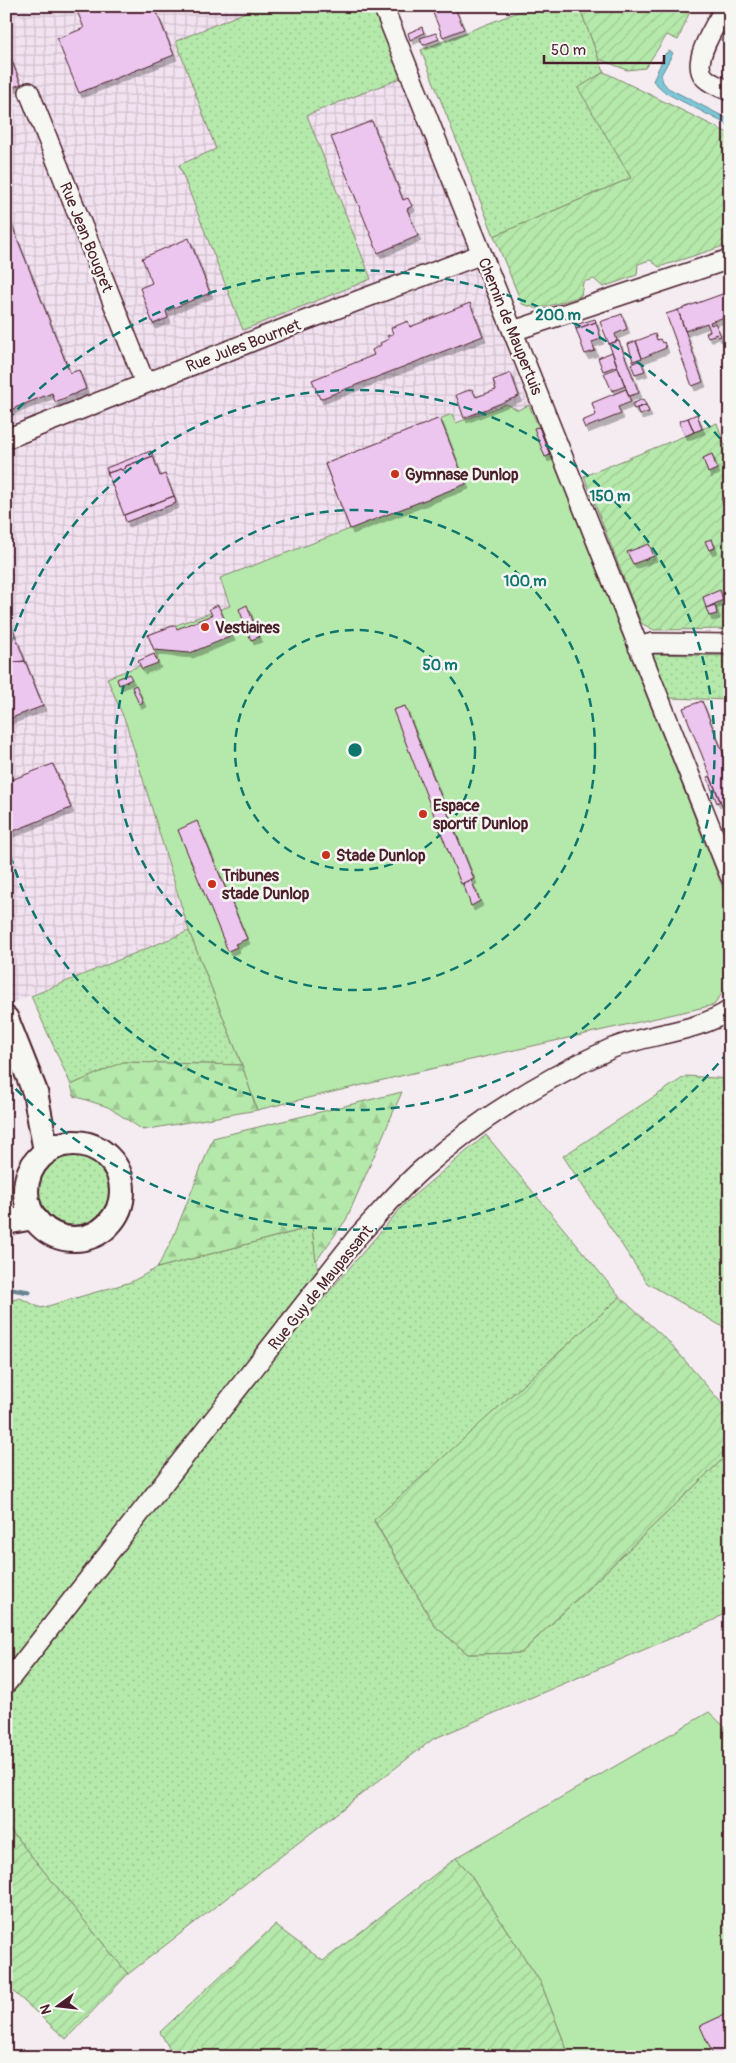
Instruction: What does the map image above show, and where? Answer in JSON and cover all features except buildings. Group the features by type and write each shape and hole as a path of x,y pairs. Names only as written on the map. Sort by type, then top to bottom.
{"street":[{"name":"Chemin de Maupertuis","path":"383,6 730,876"},
{"path":"726,6 700,56 699,69 705,79 730,91"},
{"name":"Rue Jean Bougret","path":"29,92 145,383"},
{"name":"Rue Jules Bournet","path":"6,438 482,254"},
{"path":"512,331 730,259"},
{"path":"638,646 653,643 730,644"},
{"name":"Rue Guy de Maupassant","path":"6,1684 357,1236 420,1172 481,1122 560,1073 610,1049 692,1026 723,1015 730,1010"},
{"path":"6,1019 35,1092 46,1151"},
{"path":"35,1092 73,1142"},
{"path":"73,1142 90,1145 105,1153 116,1166 122,1181 122,1198 117,1214 107,1227 92,1236 76,1240 59,1237 44,1229 33,1217 26,1199 16,1192 36,1161 46,1151 59,1144 73,1142"},
{"path":"6,1222 33,1217"}],"shaded area":[{"path":"6,6 373,6 529,405 518,410 505,404 456,423 452,414 325,464 350,529 220,578 230,606 148,635 158,659 108,678 126,723 189,931 6,1005"}],"green space":[{"path":"260,6 373,6 401,78 307,115 371,279 243,330 179,165 216,149 176,41"},
{"path":"533,6 579,6 604,72 579,88 631,178 494,236 421,50"},
{"path":"579,6 692,6 678,40 667,35 645,68 627,70 599,59"},
{"path":"604,72 730,134 730,244 659,267 650,260 638,264 637,275 603,287 594,279 583,282 581,296 539,309 522,304 494,236 631,178 578,88"},
{"name":"Espace sportif Dunlop","path":"506,404 518,410 529,405 554,463 730,906 730,982 714,1005 257,1110 242,1065 189,931 126,723 107,678 158,659 148,635 230,606 220,578 350,529 325,464 452,414 456,423"},
{"path":"717,423 730,460 730,629 654,630 641,623 584,476"},
{"path":"653,654 730,656 730,700 669,698"},
{"path":"189,931 242,1065 124,1062 71,1085 31,996"},
{"path":"123,1062 242,1065 257,1110 143,1130 108,1107 74,1096 71,1085"},
{"path":"686,1076 730,1079 730,1331 647,1283 563,1156"},
{"path":"402,1092 346,1220 316,1261 312,1227 157,1268 172,1240 213,1138"},
{"path":"486,1135 620,1297 374,1521 435,1626 468,1654 521,1653 730,1452 730,1610 714,1620 433,1739 128,1974 6,1825 6,1302 20,1298 41,1308 131,1282 157,1268 312,1227 322,1300 406,1202"},
{"path":"74,1155 87,1158 99,1165 106,1177 109,1190 106,1203 99,1215 87,1222 74,1225 61,1222 49,1215 42,1203 39,1190 42,1177 49,1165 61,1158"},
{"path":"620,1297 669,1342 730,1413 730,1452 521,1653 468,1654 435,1626 374,1520"},
{"path":"709,1712 730,1732 730,2057 570,2057 541,1983 469,1872 456,1858"},
{"path":"6,1825 128,1974 66,2039 6,1985"},
{"path":"456,1858 469,1872 541,1983 570,2057 174,2057 160,2032 275,1925 323,1961"}],"water":[{"path":"669,51 673,53 661,75 663,82 668,88 730,120 730,126 666,93 653,81 665,54"}],"waterway":[{"path":"6,1288 29,1292"}],"place":[{"name":"Gymnase Dunlop","path":"395,474"},
{"name":"Vestiaires","path":"205,627"},
{"name":"Espace sportif Dunlop","path":"423,814"},
{"name":"Stade Dunlop","path":"326,855"},
{"name":"Tribunes stade Dunlop","path":"212,884"}]}
